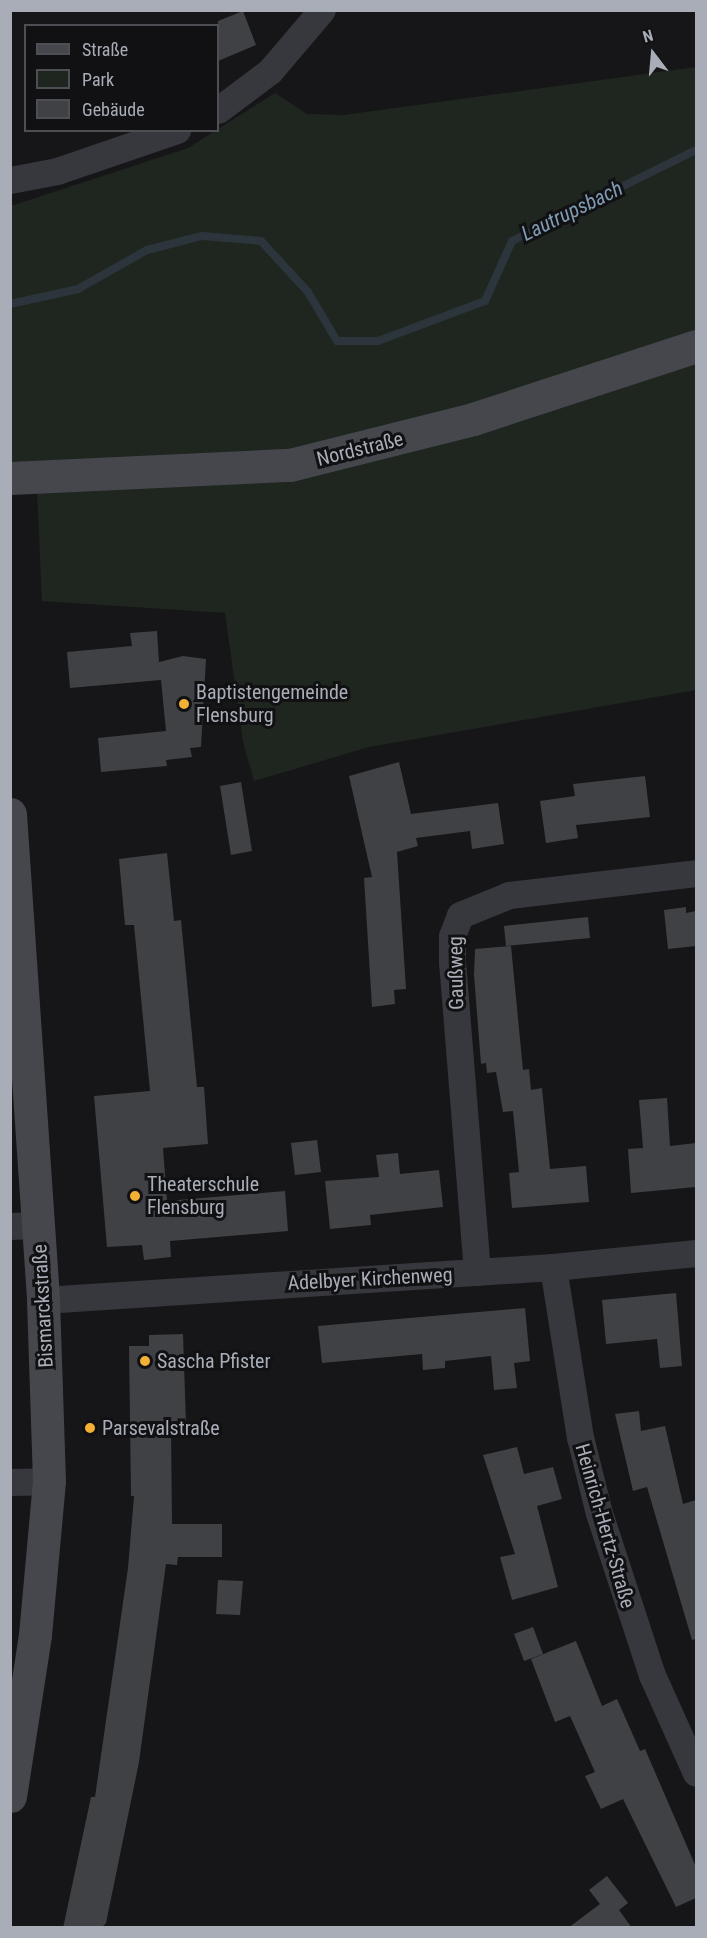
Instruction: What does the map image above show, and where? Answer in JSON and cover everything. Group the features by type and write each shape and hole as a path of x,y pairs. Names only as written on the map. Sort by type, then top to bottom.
{"main road":[{"name":"Nordstraße","path":"10,478 290,465 473,420 696,346"},
{"name":"Bismarckstraße","path":"10,814 24,1226 43,1300 49,1481 35,1635 10,1796"}],"street":[{"path":"219,109 270,71 322,10"},
{"path":"10,180 57,171 171,132"},
{"name":"Gaußweg","path":"477,1272 452,963 452,936 460,915 509,895 696,873"},
{"name":"Adelbyer Kirchenweg","path":"43,1300 553,1267 696,1253"},
{"name":"Heinrich-Hertz-Straße","path":"553,1267 579,1437 599,1513 652,1675 696,1773"},
{"path":"10,1482 49,1481"}],"green space":[{"name":"Lautrupsbach","path":"696,67 696,690 369,747 254,781 243,742 225,613 42,601 36,467 11,468 11,206 188,148 213,132 219,132 219,128 275,93 307,114 344,115"}],"building":[{"path":"243,11 256,45 219,61 218,21"},
{"path":"157,631 159,662 183,656 206,659 201,747 190,748 192,757 166,760 167,766 101,772 98,738 166,731 161,680 70,688 67,652 132,646 130,633"},
{"path":"399,762 411,814 498,803 504,844 472,849 470,831 416,838 418,846 397,852 406,989 394,990 395,1004 372,1007 364,878 372,877 349,776"},
{"path":"645,776 650,817 576,825 578,838 546,843 540,801 575,796 573,784"},
{"path":"241,782 252,851 231,855 220,786"},
{"path":"167,853 174,921 181,920 197,1087 204,1087 208,1144 163,1148 167,1201 285,1191 288,1231 170,1241 171,1257 144,1260 142,1245 107,1247 94,1096 150,1091 134,925 125,925 119,859"},
{"path":"686,907 686,913 696,911 696,946 668,949 664,910"},
{"path":"588,917 590,938 506,946 504,926"},
{"path":"511,946 523,1070 529,1069 531,1090 542,1088 550,1169 586,1166 589,1202 512,1208 509,1173 519,1172 513,1111 503,1112 496,1072 487,1073 486,1063 481,1064 474,975 475,949"},
{"path":"667,1098 670,1146 696,1143 696,1187 631,1193 628,1149 643,1148 639,1100"},
{"path":"317,1140 321,1172 295,1175 291,1143"},
{"path":"398,1153 400,1174 439,1170 443,1207 370,1215 371,1225 330,1229 325,1181 379,1177 376,1155"},
{"path":"676,1293 682,1366 660,1368 657,1339 606,1344 602,1300"},
{"path":"525,1308 530,1361 514,1363 517,1388 494,1390 491,1356 445,1361 445,1368 423,1370 422,1354 322,1363 318,1326"},
{"path":"183,1334 186,1424 171,1425 172,1524 222,1524 222,1557 178,1557 177,1565 166,1564 139,1762 106,1923 101,1928 63,1928 91,1797 95,1797 128,1568 134,1496 131,1496 129,1346 149,1346 149,1335"},
{"path":"639,1411 641,1431 665,1426 683,1504 696,1500 696,1639 692,1640 647,1487 633,1491 615,1414"},
{"path":"517,1447 524,1474 553,1467 562,1499 537,1506 558,1587 512,1600 500,1557 515,1554 483,1455"},
{"path":"218,1580 243,1581 240,1615 216,1614"},
{"path":"533,1627 543,1654 524,1661 514,1634"},
{"path":"576,1641 602,1706 617,1699 640,1751 645,1749 696,1867 696,1898 676,1907 623,1799 601,1809 585,1776 595,1772 570,1716 555,1722 531,1659"},
{"path":"607,1876 628,1903 619,1910 632,1928 568,1928 600,1904 589,1890"}],"waterway":[{"name":"Lautrupsbach","path":"10,304 78,289 147,250 202,236 261,241 308,292 337,341 378,341 485,301 512,241 696,150"}],"place":[{"name":"Baptistengemeinde Flensburg","path":"184,704"},
{"name":"Theaterschule Flensburg","path":"135,1196"},
{"name":"Sascha Pfister","path":"145,1361"},
{"name":"Parsevalstraße","path":"90,1428"}]}
